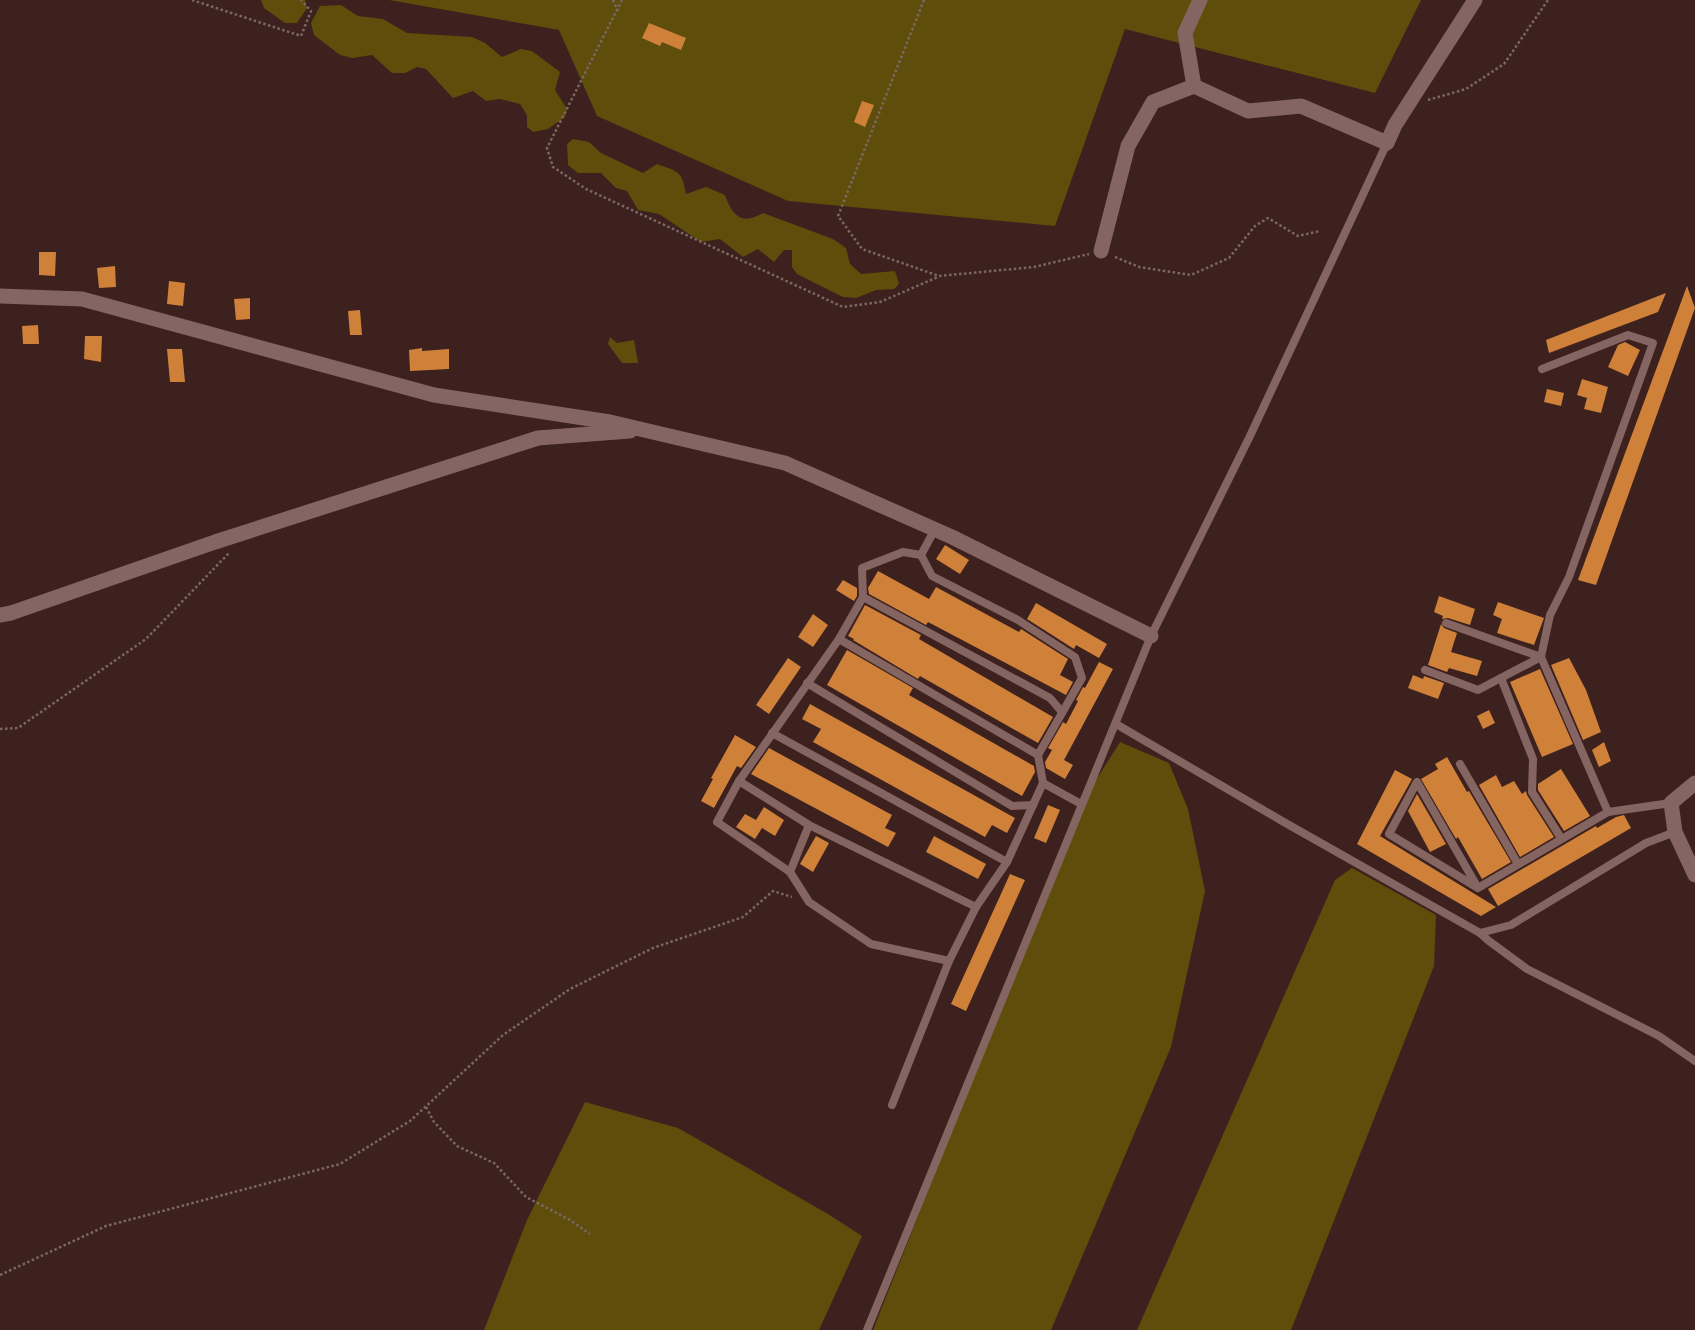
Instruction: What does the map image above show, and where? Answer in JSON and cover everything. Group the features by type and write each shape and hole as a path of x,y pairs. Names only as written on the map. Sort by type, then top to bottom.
{"street":[{"path":"1194,86 1186,33 1200,0"},
{"path":"1101,251 1128,146 1153,102 1194,86 1248,111 1301,106 1386,143 1395,125 1475,0"},
{"path":"0,296 82,299 434,395 610,422 785,463 935,529 1151,636"},
{"path":"0,615 11,613 224,540 538,438 644,430"},
{"path":"1695,784 1672,803 1675,832 1695,875"}],"lane":[{"path":"867,1330 1151,636 1250,436 1386,143"},
{"path":"1542,369 1628,335 1652,343 1569,577 1550,615 1541,657 1608,812"},
{"path":"921,555 935,529"},
{"path":"921,555 902,552 862,568 863,597 838,639 739,781 717,822 790,872 809,902 872,944 949,962"},
{"path":"892,1105 949,962 976,907 1007,862 1043,783 1038,755 1082,678 1075,657 1018,620 932,576 921,555"},
{"path":"863,597 1050,698 1062,712"},
{"path":"1446,623 1541,657"},
{"path":"838,639 1038,755"},
{"path":"1425,670 1478,690 1541,657"},
{"path":"1501,678 1533,759 1532,792 1561,838"},
{"path":"806,683 1012,806 1033,805"},
{"path":"1116,724 1480,933 1527,968 1660,1036 1695,1061"},
{"path":"772,733 1007,862"},
{"path":"1460,764 1518,864"},
{"path":"739,781 808,825 976,907"},
{"path":"1417,782 1445,831 1478,888 1389,834 1417,782"},
{"path":"1043,783 1081,804"},
{"path":"1478,888 1608,812 1672,803"},
{"path":"790,872 808,825"},
{"path":"1480,933 1511,925 1646,842 1675,832"}],"path":[{"path":"192,0 301,36 311,10 301,0"},
{"path":"613,0 618,11"},
{"path":"622,0 547,148 553,166 586,189 843,307 880,302 939,276 1034,267 1101,251 1140,267 1191,274 1228,258 1255,226 1268,218 1298,236 1320,231"},
{"path":"924,0 838,216 862,248 939,276"},
{"path":"1407,106 1466,89 1504,64 1548,0"},
{"path":"0,729 18,728 146,638 231,551"},
{"path":"0,1275 106,1226 340,1164 410,1121 503,1035 570,989 653,948 743,917 773,891 809,902"},
{"path":"426,1107 434,1122 457,1146 494,1164 526,1197 570,1220 590,1234"}],"shaded area":[{"path":"261,0 305,0 307,8 297,23 285,23 264,8"},
{"path":"389,0 1421,0 1375,93 1125,29 1055,226 788,201 597,116 559,30"},
{"path":"341,5 358,16 383,19 407,33 472,37 485,43 502,57 521,49 532,51 560,72 555,90 567,109 565,117 548,129 533,132 527,127 527,115 520,104 500,99 486,101 473,91 453,98 426,69 417,67 405,73 392,73 372,55 352,58 340,55 314,35 311,23 320,6"},
{"path":"573,139 589,142 601,153 643,173 657,164 675,171 683,181 686,194 706,187 725,195 734,213 743,218 755,217 763,213 833,239 846,248 850,264 861,274 895,271 899,284 894,289 876,290 856,298 843,297 797,274 792,267 792,250 784,250 774,262 758,249 743,257 720,239 701,242 659,214 638,210 627,191 616,188 601,173 578,173 568,165 567,144"},
{"path":"610,337 617,343 634,340 638,363 622,363 608,344"},
{"path":"1120,742 1169,763 1188,809 1205,891 1171,1047 1051,1330 873,1330 1081,804"},
{"path":"1352,868 1436,915 1434,966 1291,1330 1137,1330 1335,880"},
{"path":"585,1102 678,1128 828,1214 862,1236 819,1330 484,1330 527,1220"}],"building":[{"path":"649,23 686,38 681,50 662,42 660,46 642,38"},
{"path":"862,101 874,105 865,127 854,122"},
{"path":"39,252 56,252 55,276 39,275"},
{"path":"115,266 116,287 99,288 97,268"},
{"path":"169,281 185,283 183,306 167,304"},
{"path":"1687,286 1695,308 1596,585 1578,580"},
{"path":"1666,293 1658,312 1549,353 1546,340"},
{"path":"250,298 250,319 236,320 234,299"},
{"path":"360,310 362,335 350,335 348,311"},
{"path":"38,325 39,344 23,344 22,326"},
{"path":"85,336 102,336 101,362 84,359"},
{"path":"1625,342 1640,350 1628,376 1608,367 1618,345"},
{"path":"422,348 422,351 449,349 449,369 410,371 409,350"},
{"path":"167,349 182,349 185,382 170,382"},
{"path":"1582,379 1608,387 1601,413 1584,409 1587,398 1577,395"},
{"path":"1547,389 1564,393 1561,406 1544,402"},
{"path":"945,545 969,560 960,574 936,559"},
{"path":"878,571 929,599 936,587 1019,632 1021,629 1068,659 1060,675 1073,682 1066,695 928,622 926,625 869,594 868,588"},
{"path":"843,580 857,588 857,596 854,601 836,590"},
{"path":"1439,596 1475,609 1470,625 1448,618 1442,619 1443,616 1434,612"},
{"path":"1498,602 1544,618 1534,645 1497,633 1502,619 1493,615"},
{"path":"1036,603 1107,644 1099,658 1076,645 1074,649 1027,619"},
{"path":"865,605 921,635 919,639 1053,717 1038,743 920,676 918,679 853,640 848,636"},
{"path":"813,614 828,625 813,647 798,637"},
{"path":"1441,624 1444,628 1457,633 1451,652 1482,661 1477,676 1449,668 1447,672 1428,665"},
{"path":"847,650 913,688 909,695 1034,766 1035,772 1022,796 827,685"},
{"path":"788,658 801,667 769,714 756,705"},
{"path":"1569,658 1586,690 1601,732 1583,740 1551,665"},
{"path":"1099,662 1113,669 1064,760 1073,765 1065,779 1046,768 1045,762 1052,750 1048,748 1063,722 1066,724 1078,701 1076,700"},
{"path":"1540,669 1573,744 1542,757 1510,682"},
{"path":"1413,675 1423,679 1424,676 1444,683 1438,699 1408,688"},
{"path":"810,704 1015,818 1007,833 992,825 985,837 813,742 821,729 802,719"},
{"path":"1489,710 1495,723 1483,729 1477,716"},
{"path":"735,735 756,747 741,768 737,766 714,808 701,801 713,779 711,778"},
{"path":"1604,742 1611,761 1599,767 1592,750"},
{"path":"769,748 892,815 885,828 896,833 888,847 751,774"},
{"path":"1447,757 1511,862 1482,879 1421,779 1438,769 1435,764"},
{"path":"1561,769 1590,816 1564,831 1538,790 1538,784"},
{"path":"1395,770 1412,779 1380,836 1496,907 1481,916 1357,844"},
{"path":"1496,775 1502,787 1514,781 1522,794 1526,791 1554,837 1520,857 1479,785"},
{"path":"1417,794 1446,844 1430,852 1408,811"},
{"path":"1048,805 1060,810 1046,843 1034,838"},
{"path":"764,807 784,820 775,836 762,828 755,839 736,827 745,814 756,820"},
{"path":"1624,815 1631,828 1498,906 1488,889 1596,826 1597,828 1616,817"},
{"path":"816,836 829,843 813,872 800,864"},
{"path":"934,836 986,864 978,879 926,852"},
{"path":"1010,874 1025,880 966,1011 951,1004"}]}
